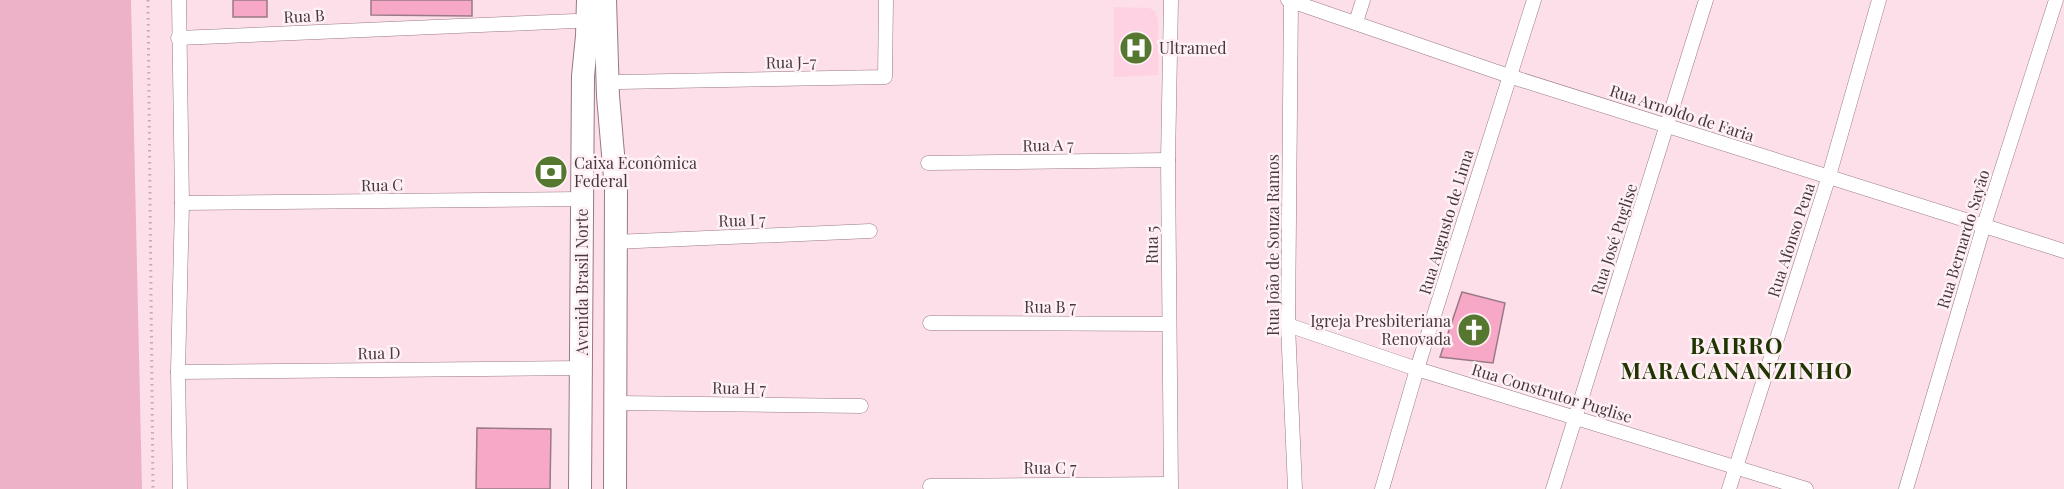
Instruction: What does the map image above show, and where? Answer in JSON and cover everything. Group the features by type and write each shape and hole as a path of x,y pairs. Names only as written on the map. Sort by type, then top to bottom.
{"main road":[{"name":"Avenida Brasil Norte","path":"580,489 584,76 588,0"},
{"name":"Avenida Brasil Norte","path":"605,0 608,96 616,189 614,242 617,403 615,489"},
{"name":"Avenida Brasil Norte","path":"612,138 619,82 620,0"},
{"name":"Avenida Brasil Norte","path":"575,10 584,76"}],"street":[{"path":"179,0 182,203 178,372 180,489"},
{"name":"Rua J-7","path":"619,82 885,77 886,0"},
{"name":"Rua 5","path":"1170,486 1168,160 1171,0"},
{"name":"Rua Arnoldo de Faria","path":"1290,0 1509,76 2064,251"},
{"name":"Rua João de Souza Ramos","path":"1290,0 1288,325 1296,489"},
{"path":"1356,22 1363,0"},
{"name":"Rua Augusto de Lima","path":"1382,489 1417,369 1534,0"},
{"name":"Rua José Puglise","path":"1553,489 1706,0"},
{"name":"Rua Afonso Pena","path":"1729,489 1829,176 1879,0"},
{"name":"Rua Bernardo Sayão","path":"1906,489 1984,225 2056,0"},
{"name":"Rua B","path":"178,38 575,10"},
{"name":"Rua A 7","path":"928,163 1168,160"},
{"name":"Rua C","path":"182,203 582,199"},
{"name":"Rua I 7","path":"614,242 870,231"},
{"name":"Rua B 7","path":"930,323 1169,324"},
{"name":"Rua Construtor Puglise","path":"1288,325 1417,369 1806,489"},
{"name":"Rua D","path":"178,372 581,368"},
{"name":"Rua H 7","path":"617,403 861,406"},
{"name":"Rua C 7","path":"930,486 1170,486"}],"path":[{"path":"148,0 153,489"}],"shaded area":[{"path":"0,0 131,0 142,489 0,489"},
{"name":"Ultramed","path":"1114,7 1149,8 1155,11 1158,20 1158,75 1114,77"}],"building":[{"path":"233,0 267,0 267,17 233,17"},
{"path":"371,0 472,0 472,16 371,15"},
{"name":"Igreja Presbiteriana Renovada","path":"1462,292 1505,303 1493,363 1440,357"},
{"path":"477,428 551,429 550,489 476,489"}],"place":[{"name":"Ultramed","path":"1136,48"},
{"name":"Caixa Econômica Federal","path":"551,172"},
{"name":"Igreja Presbiteriana Renovada","path":"1474,330"}],"district":[{"name":"BAIRRO MARACANANZINHO","path":"1737,358"}]}
